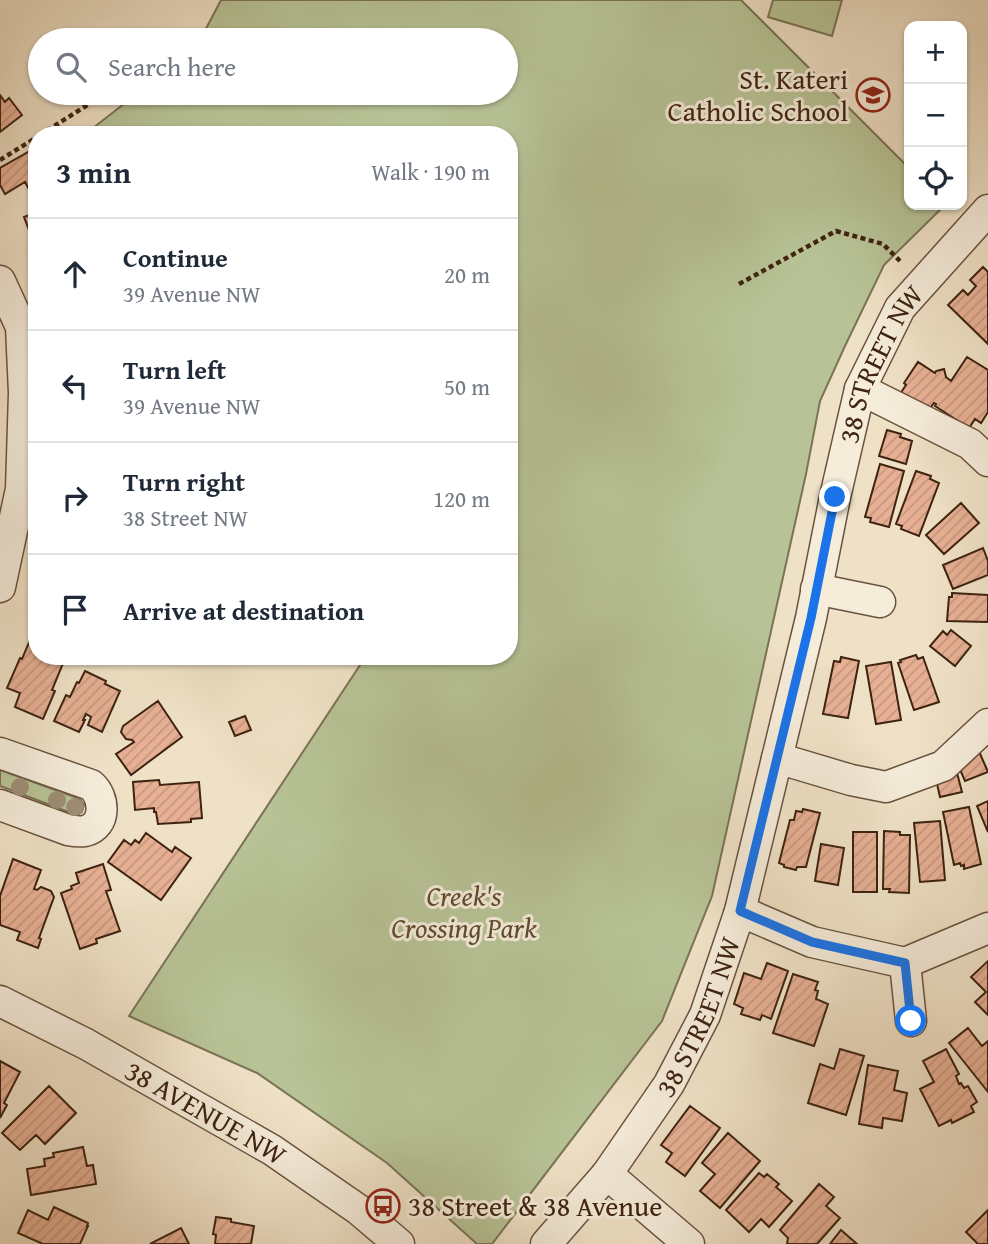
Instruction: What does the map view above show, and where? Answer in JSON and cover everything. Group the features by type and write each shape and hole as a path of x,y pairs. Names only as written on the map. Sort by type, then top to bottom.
{"street":[{"name":"38 STREET NW","path":"546,1244 607,1174 669,1084 705,1015 740,911 860,389 900,308 988,210"},
{"path":"0,281 22,327 24,393 19,469 21,489 0,587"},
{"path":"860,389 970,444 988,461"},
{"path":"816,589 880,602"},
{"path":"777,758 851,780 886,787 943,766 988,724"},
{"path":"0,753 91,785 97,790 102,809 99,820 93,827 78,831 68,830 0,805"},
{"path":"740,911 812,942 905,963 975,933"},
{"path":"905,963 911,1021"},
{"name":"38 AVENUE NW","path":"0,1001 86,1044 272,1150 359,1210 400,1244"},
{"path":"607,1174 689,1244"}],"path":[{"path":"54,126 87,105"},
{"path":"0,160 28,142"},
{"path":"739,284 836,231 883,244 900,261"}],"green space":[{"name":"Creek's Crossing Park","path":"221,0 741,0 904,163 904,210 940,210 884,265 820,401 712,896 662,1021 492,1244 477,1244 387,1163 257,1073 129,1016 360,665 518,665 518,126 96,126 123,105 518,105 518,28 206,28"},
{"path":"773,0 842,0 832,36 768,17"},
{"path":"0,770 80,799 84,805 82,812 74,814 0,786"}],"building":[{"path":"0,95 5,102 9,98 22,115 0,132"},
{"path":"28,152 28,188 25,182 5,194 0,185 0,168"},
{"path":"983,267 988,272 988,344 948,305 963,290 968,295 976,286 970,280"},
{"path":"967,357 988,370 988,412 981,423 975,419 969,428 934,403 927,412 896,400 918,362 935,373 944,369 946,377 951,381"},
{"path":"887,430 912,441 906,464 879,456"},
{"path":"880,464 904,471 889,527 870,522 871,518 865,517"},
{"path":"916,471 931,476 930,479 939,483 919,536 901,529 902,526 896,524"},
{"path":"961,503 979,523 944,554 926,535"},
{"path":"983,548 988,561 988,575 953,589 943,565"},
{"path":"952,593 988,595 988,622 947,621 949,597 952,597"},
{"path":"951,630 971,646 955,666 930,646 943,631 947,635"},
{"path":"28,645 28,665 62,665 43,719 15,707 20,693 7,688 20,658 22,659"},
{"path":"916,655 918,659 923,657 939,702 914,710 898,663"},
{"path":"841,657 859,661 848,718 823,714 834,661 840,662"},
{"path":"891,662 901,720 876,724 866,666"},
{"path":"85,671 120,691 102,732 88,725 91,717 86,714 79,732 54,721 66,695 70,697"},
{"path":"158,701 182,737 131,775 116,754 134,742 126,739 121,732 123,726"},
{"path":"245,716 251,730 235,736 229,722"},
{"path":"978,749 988,772 965,781 955,758"},
{"path":"956,769 962,792 940,797 935,775"},
{"path":"159,780 160,785 199,782 202,818 191,819 191,822 158,824 154,808 135,810 133,782"},
{"path":"988,801 988,832 977,806"},
{"path":"969,807 981,864 964,869 964,865 961,866 960,863 954,865 943,812"},
{"path":"803,809 820,813 806,867 797,867 796,870 779,863 790,820 794,820 796,811 802,812"},
{"path":"940,821 945,880 920,882 914,823"},
{"path":"884,831 910,835 909,893 883,889"},
{"path":"853,832 877,832 877,892 853,892"},
{"path":"146,833 172,852 175,847 191,858 161,900 108,862 124,840 131,845 135,840 139,843"},
{"path":"821,844 844,848 838,885 815,881"},
{"path":"13,859 41,870 34,889 41,887 51,891 54,897 38,948 17,940 20,932 0,925 0,896"},
{"path":"103,864 111,890 106,891 120,931 96,939 97,943 80,949 61,893 79,883 76,873"},
{"path":"988,961 988,1015 975,1002 986,992 971,977"},
{"path":"767,963 788,971 771,1019 762,1015 760,1020 741,1014 743,1008 734,1004 744,973 761,979"},
{"path":"793,974 818,982 816,999 828,1004 814,1046 773,1033"},
{"path":"968,1028 982,1046 988,1041 988,1092 949,1043"},
{"path":"840,1049 864,1056 846,1115 808,1103 820,1064 834,1069"},
{"path":"946,1049 959,1074 956,1076 959,1084 964,1088 968,1086 977,1102 971,1106 974,1112 939,1126 920,1089 934,1082 923,1061"},
{"path":"0,1061 20,1072 4,1103 7,1105 0,1118"},
{"path":"868,1065 898,1071 894,1090 907,1093 902,1121 883,1118 882,1128 859,1124"},
{"path":"49,1086 76,1113 45,1144 36,1135 20,1150 2,1133"},
{"path":"690,1106 720,1128 685,1176 666,1162 672,1153 661,1145"},
{"path":"728,1133 760,1161 720,1208 700,1191 715,1174 702,1163"},
{"path":"83,1147 87,1166 93,1165 96,1184 31,1195 27,1169 45,1166 44,1159 54,1157 53,1153"},
{"path":"759,1173 764,1177 767,1174 779,1184 776,1187 792,1201 769,1227 761,1219 749,1232 726,1210"},
{"path":"819,1184 834,1197 826,1206 840,1218 817,1244 787,1244 788,1238 780,1230"},
{"path":"54,1207 88,1223 80,1244 43,1244 18,1233 28,1210 48,1220"},
{"path":"988,1210 988,1244 978,1244 966,1232"},
{"path":"216,1217 254,1226 251,1244 215,1244 216,1235 213,1234"},
{"path":"181,1228 189,1244 150,1244"},
{"path":"841,1230 857,1244 830,1244"}],"place":[{"name":"St. Kateri Catholic School","path":"873,95"},
{"name":"38 Street & 38 Avenue","path":"383,1206"}],"route":[{"path":"835,497 811,618 740,911 812,942 905,963 911,1021"}]}
